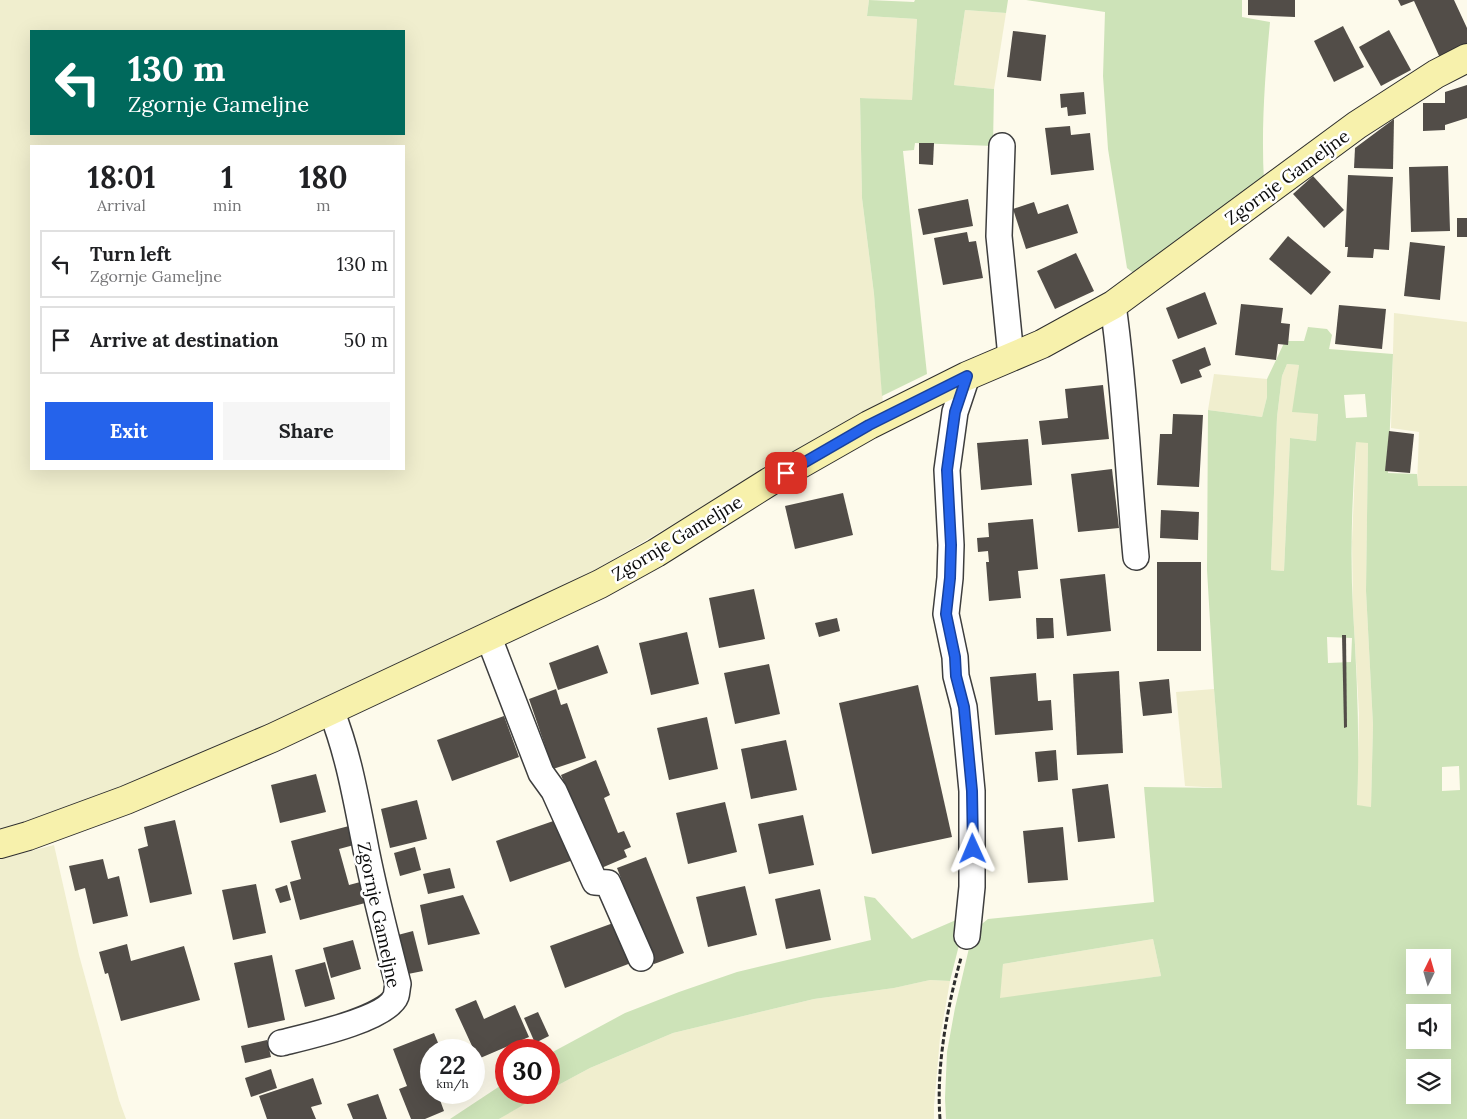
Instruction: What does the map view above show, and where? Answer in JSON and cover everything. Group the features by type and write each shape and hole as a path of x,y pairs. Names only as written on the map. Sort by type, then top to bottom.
{"street":[{"name":"Zgornje Gameljne","path":"0,844 28,836 126,800 272,738 489,638 600,584 656,553 769,482 869,425 967,376 1042,344 1113,305 1154,277 1290,173 1357,125 1428,79 1467,58"},
{"path":"1002,146 999,236 1011,356"},
{"path":"1113,305 1120,356 1136,556"},
{"path":"967,376 955,412 947,470 951,545 946,614 955,657 956,676 964,707 972,791 972,887 967,936"},
{"path":"489,638 541,773 554,791 595,882 608,882 640,958"},
{"name":"Zgornje Gameljne","path":"281,1043 364,1020 387,1007 396,997 398,984 364,841 343,740 331,710"}],"path":[{"path":"940,1119 938,1100 944,1040 958,966 967,936"}],"shaded area":[{"path":"0,0 869,0 867,16 917,19 912,101 860,98 862,198 874,294 883,404 559,591 254,733 121,787 0,831"},
{"path":"965,10 1006,13 994,89 954,85"},
{"path":"1394,313 1467,322 1467,486 1417,486 1419,432 1391,428"},
{"path":"1287,364 1299,365 1293,412 1318,413 1316,441 1290,438 1284,571 1271,570 1277,417 1282,376"},
{"path":"1214,374 1267,379 1267,397 1262,417 1208,410"},
{"path":"1356,442 1368,442 1366,591 1373,725 1371,807 1357,806 1359,713 1353,610 1352,542"},
{"path":"1214,689 1222,788 1185,786 1176,692"},
{"path":"54,845 79,955 126,1119 0,1119 0,859"},
{"path":"1153,939 1161,976 999,999 1003,964"},
{"path":"930,980 950,981 940,1038 934,1119 499,1119 524,1104 560,1104 560,1084 590,1068 673,1033 814,999 894,988"}],"green space":[{"path":"869,0 914,2 915,0 1008,0 1006,13 965,10 954,85 994,89 993,146 915,143 914,150 903,151 927,374 882,396 874,294 862,198 860,98 912,100 917,19 867,16"},
{"path":"1026,0 1242,0 1242,17 1270,22 1264,102 1264,182 1136,275 1127,268 1108,149 1103,76 1105,12"},
{"path":"1308,327 1327,329 1332,335 1329,349 1393,354 1388,473 1417,474 1418,486 1467,486 1467,1119 946,1119 947,1052 973,931 988,919 1154,902 1144,787 1222,788 1207,570 1208,410 1262,417 1267,397 1267,379 1285,341 1304,341","holes":["1287,364 1299,365 1292,412 1318,414 1316,441 1290,438 1284,571 1271,570 1277,417 1282,376","1365,394 1367,417 1346,418 1344,395","1356,442 1368,443 1366,591 1373,725 1371,807 1357,805 1358,708 1352,568 1353,484","1327,637 1352,638 1351,662 1328,663","1459,766 1460,790 1442,791 1442,767","1153,939 1161,976 1000,998 1003,964"]},
{"path":"864,896 875,898 912,939 963,917 961,937 950,981 930,980 894,988 814,999 673,1033 590,1068 560,1084 560,1048 625,1013 737,972 871,940"},
{"path":"495,1089 495,1104 525,1104 499,1119 450,1119 473,1104 485,1104 485,1096"}],"building":[{"path":"1248,0 1295,0 1295,17 1248,15"},
{"path":"1398,0 1454,0 1467,28 1467,45 1440,58 1414,1 1401,6"},
{"path":"1343,26 1364,67 1334,82 1314,41"},
{"path":"1389,30 1411,70 1381,86 1359,47"},
{"path":"1013,31 1046,35 1041,81 1007,77"},
{"path":"1467,85 1467,118 1445,125 1445,130 1423,131 1423,103 1445,103 1445,92"},
{"path":"1084,92 1086,114 1068,116 1067,107 1061,108 1060,94"},
{"path":"1394,119 1393,169 1354,168 1355,148"},
{"path":"1070,126 1071,135 1090,133 1094,170 1051,175 1045,128"},
{"path":"919,143 934,143 933,165 919,164"},
{"path":"1448,166 1450,231 1411,232 1409,167"},
{"path":"1348,175 1393,177 1389,250 1374,249 1373,258 1347,257 1348,247 1345,247"},
{"path":"1313,176 1344,210 1324,228 1293,194"},
{"path":"968,199 973,226 923,235 918,209"},
{"path":"1034,202 1038,214 1068,204 1078,233 1026,249 1013,209"},
{"path":"1457,218 1467,218 1467,237 1457,237"},
{"path":"967,232 969,242 976,241 983,278 943,285 934,238"},
{"path":"1288,236 1331,272 1311,295 1269,259"},
{"path":"1410,242 1445,246 1440,300 1404,296"},
{"path":"1076,253 1094,291 1055,309 1037,271"},
{"path":"1205,292 1217,324 1178,339 1166,308"},
{"path":"1241,304 1283,308 1281,323 1290,324 1288,345 1278,344 1276,360 1235,355"},
{"path":"1339,305 1386,309 1382,349 1335,344"},
{"path":"1205,347 1211,365 1199,370 1202,377 1181,384 1172,360"},
{"path":"1103,385 1109,439 1042,445 1039,421 1068,418 1065,389"},
{"path":"1173,414 1203,415 1199,487 1157,485 1160,434 1172,434"},
{"path":"1389,431 1414,434 1410,473 1385,471"},
{"path":"1028,439 1032,485 981,490 977,443"},
{"path":"1112,469 1119,528 1078,532 1071,474"},
{"path":"843,493 853,535 795,549 785,506"},
{"path":"1161,510 1199,512 1198,540 1160,538"},
{"path":"1033,519 1038,569 1018,571 1021,598 989,601 986,562 989,562 988,551 978,552 977,538 989,537 988,523"},
{"path":"1157,562 1201,562 1201,651 1157,651"},
{"path":"1105,574 1111,631 1067,636 1060,579"},
{"path":"754,589 765,639 719,648 709,598"},
{"path":"837,618 840,631 819,637 815,623"},
{"path":"1036,618 1053,618 1054,638 1037,639"},
{"path":"687,632 699,684 651,695 639,643"},
{"path":"1342,635 1346,635 1347,727 1344,728"},
{"path":"598,645 608,673 558,690 549,663"},
{"path":"769,664 780,714 735,724 724,673"},
{"path":"1119,671 1123,753 1077,755 1073,674"},
{"path":"1036,673 1038,701 1051,700 1053,730 995,735 990,677"},
{"path":"1169,679 1172,713 1143,716 1139,682"},
{"path":"918,685 952,837 872,854 839,703"},
{"path":"556,689 561,705 567,703 586,758 553,769 529,699"},
{"path":"504,716 519,757 452,781 437,740"},
{"path":"707,717 718,769 669,780 657,728"},
{"path":"786,740 797,790 751,799 741,749"},
{"path":"1056,750 1058,780 1038,782 1035,752"},
{"path":"596,760 610,795 604,798 618,833 624,831 631,847 624,850 627,857 599,869 561,775"},
{"path":"316,774 326,812 280,823 271,785"},
{"path":"1108,784 1115,838 1078,842 1072,789"},
{"path":"417,800 427,839 390,848 381,809"},
{"path":"725,802 737,852 688,864 676,813"},
{"path":"803,815 814,865 769,874 758,824"},
{"path":"562,818 576,859 510,882 496,841"},
{"path":"175,820 192,894 150,903 138,849 148,846 144,827"},
{"path":"349,826 354,845 339,849 349,885 364,881 369,902 300,920 290,882 301,879 291,841"},
{"path":"1063,827 1068,880 1028,883 1023,831"},
{"path":"415,847 421,870 400,876 394,853"},
{"path":"646,857 684,953 654,964 617,868"},
{"path":"103,859 108,879 119,876 128,916 93,924 85,888 75,891 69,866"},
{"path":"450,868 455,888 428,894 423,874"},
{"path":"256,884 266,933 233,940 222,890"},
{"path":"287,885 291,900 280,903 275,889"},
{"path":"745,886 757,935 708,947 696,897"},
{"path":"820,889 831,940 786,949 775,899"},
{"path":"463,895 480,934 428,945 420,905"},
{"path":"616,922 631,963 565,988 550,946"},
{"path":"413,931 423,971 403,975 394,936"},
{"path":"353,940 361,969 331,978 323,948"},
{"path":"127,944 131,961 184,946 200,1000 121,1021 108,973 105,974 99,952"},
{"path":"272,955 285,1020 248,1028 234,963"},
{"path":"325,962 335,999 305,1007 295,970"},
{"path":"476,1000 484,1019 515,1005 529,1037 524,1039 495,1039 495,1052 485,1056 485,1039 469,1039 455,1009"},
{"path":"538,1012 549,1036 543,1039 533,1039 524,1018"},
{"path":"434,1033 436,1039 420,1039 420,1104 441,1104 444,1111 425,1119 411,1119 399,1089 407,1086 393,1049"},
{"path":"267,1040 271,1057 245,1063 241,1046"},
{"path":"271,1069 277,1088 251,1097 245,1078"},
{"path":"313,1078 322,1104 311,1107 316,1119 267,1119 259,1096"},
{"path":"378,1094 387,1119 353,1119 347,1104"}],"route":[{"path":"786,473 869,425 967,376 955,412 947,470 951,545 946,614 955,657 956,676 964,707 972,791 973,849"}]}
